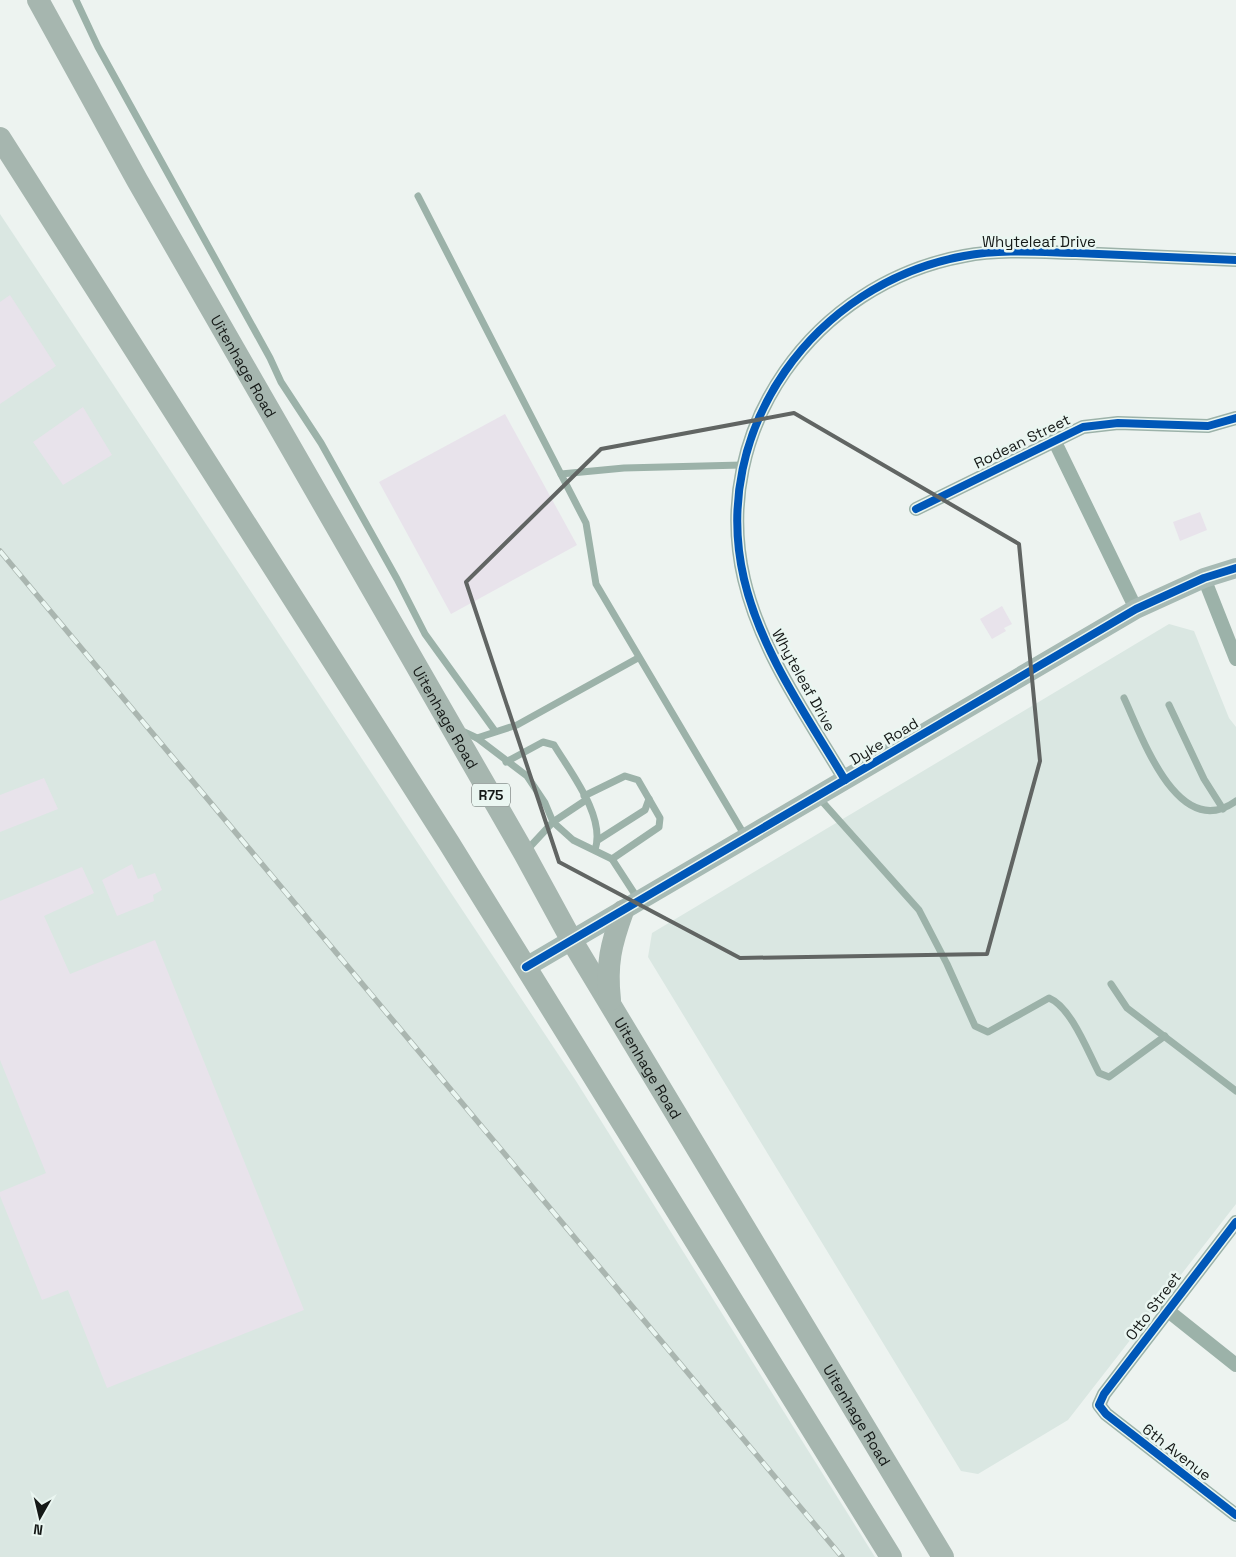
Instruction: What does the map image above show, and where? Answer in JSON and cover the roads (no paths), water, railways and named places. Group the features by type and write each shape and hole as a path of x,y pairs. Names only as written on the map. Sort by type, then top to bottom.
{"main road":[{"name":"Uitenhage Road","path":"38,0 249,377 524,853 572,941 943,1557"},
{"path":"0,138 526,967 891,1557"},
{"path":"611,1004 608,966 610,949 632,906"}],"street":[{"name":"Whyteleaf Drive","path":"845,780 766,645 751,604 741,564 737,525 742,465 753,430 772,391 789,365 810,340 851,304 900,275 950,259 994,252 1236,260"},
{"name":"Rodean Street","path":"916,509 1083,427 1100,424 1208,426 1236,418"},
{"name":"Rodean Street","path":"1054,440 1136,609"},
{"name":"Dyke Road","path":"526,967 1136,609 1204,578 1236,568"},
{"path":"1204,578 1236,659"},
{"name":"Otto Street","path":"1101,1410 1099,1405 1101,1398 1236,1222"},
{"path":"1167,1310 1236,1366"},
{"name":"6th Avenue","path":"1101,1410 1236,1515"}],"lane":[{"path":"76,0 98,47 270,358 281,382 321,442 397,579 425,634 495,732"},
{"path":"418,196 586,523 596,584 746,839"},
{"path":"561,474 624,468 742,465"},
{"path":"477,738 517,725 638,658"},
{"path":"1124,698 1168,786 1185,802 1211,812 1223,809 1236,801"},
{"path":"1169,705 1204,779 1223,809"},
{"path":"450,725 477,738 506,762 527,776 545,803 553,822 573,840 612,859 632,906"},
{"path":"506,762 544,742 554,745 595,819 598,840 594,850"},
{"path":"524,853 553,822 585,798 626,776 638,780 660,818 659,827 612,859"},
{"path":"817,796 919,910 947,964 974,1026 988,1032 1049,998 1058,1002 1066,1012 1099,1073 1109,1077 1165,1036"},
{"path":"598,840 645,810 649,799"},
{"path":"1111,984 1127,1008 1236,1091"}],"railway":[{"path":"0,551 842,1557"}]}
